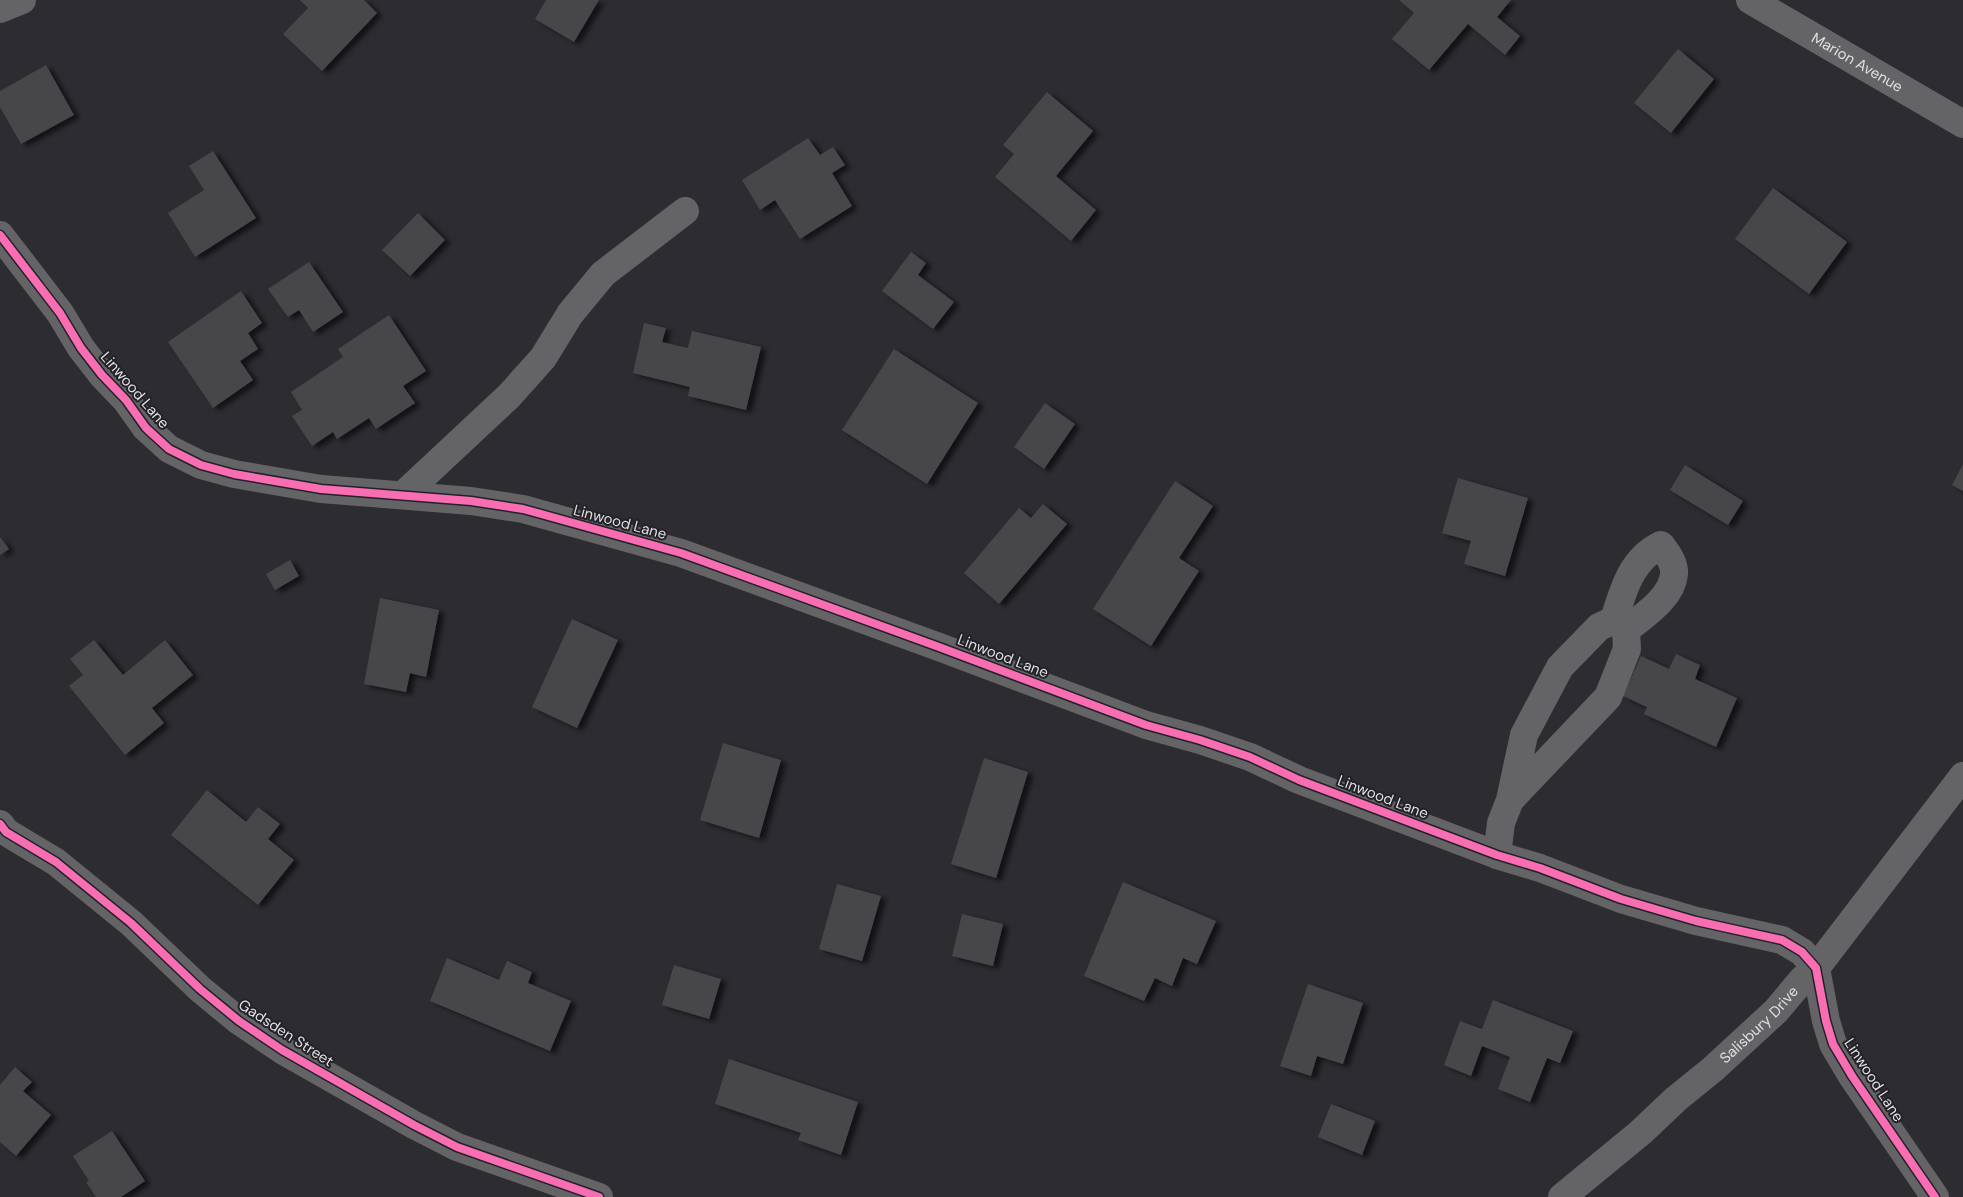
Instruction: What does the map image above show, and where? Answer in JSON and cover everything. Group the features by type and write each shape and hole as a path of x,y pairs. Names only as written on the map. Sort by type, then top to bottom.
{"street":[{"path":"0,9 22,0"},
{"name":"Marion Avenue","path":"1750,0 1963,124"},
{"path":"403,495 509,396 543,358 570,314 603,274 685,211"},
{"name":"Linwood Lane","path":"0,235 60,313 81,348 102,375 126,400 146,428 170,449 201,465 234,474 321,489 471,501 523,510 681,553 1146,725 1200,740 1250,757 1299,780 1496,855 1540,868 1621,898 1687,918 1782,940 1802,952 1816,968 1826,1021 1833,1044 1852,1076 1935,1197"},
{"path":"1496,855 1501,824 1510,800 1524,735 1560,667 1599,627 1620,625 1628,650 1608,697 1510,800"},
{"name":"Salisbury Drive","path":"1562,1197 1713,1069 1776,1011 1802,980 1816,968 1963,776"},
{"name":"Gadsden Street","path":"0,824 6,832 56,862 132,923 200,989 239,1021 282,1050 414,1125 457,1147 600,1197"}],"building":[{"path":"300,0 364,0 377,13 322,71 283,34 308,8"},
{"path":"546,0 599,0 574,42 535,19"},
{"path":"1399,0 1511,0 1497,17 1520,36 1505,55 1468,24 1429,70 1392,39 1414,13"},
{"path":"1678,49 1714,79 1671,133 1634,103"},
{"path":"46,65 74,115 21,144 0,107 0,91"},
{"path":"1047,92 1093,131 1056,176 1096,210 1071,241 995,177 1014,154 1003,145"},
{"path":"808,138 820,155 833,147 845,165 832,173 852,206 800,239 775,200 760,210 742,180"},
{"path":"213,151 256,218 195,257 168,213 204,190 189,166"},
{"path":"1773,188 1847,242 1809,294 1735,239"},
{"path":"418,213 445,240 410,276 382,250"},
{"path":"911,252 926,263 918,275 954,302 933,329 882,291"},
{"path":"309,262 343,312 313,332 299,310 288,317 268,289"},
{"path":"241,291 262,323 248,333 258,349 240,361 253,380 213,408 168,342"},
{"path":"389,315 426,371 403,386 415,403 376,429 369,418 337,439 333,432 312,446 292,416 302,410 291,392 343,357 338,349"},
{"path":"644,323 666,328 662,342 688,348 692,331 761,347 746,410 688,396 690,387 633,373"},
{"path":"894,349 978,403 927,484 842,430"},
{"path":"1045,403 1075,424 1044,469 1014,447"},
{"path":"1963,464 1963,491 1952,485"},
{"path":"1685,465 1743,501 1728,525 1670,490"},
{"path":"1458,478 1528,498 1505,576 1464,564 1471,541 1442,533"},
{"path":"1175,481 1213,506 1179,558 1199,571 1151,646 1093,609"},
{"path":"1043,504 1067,524 999,604 964,573 1019,508 1031,518"},
{"path":"0,537 9,549 0,555"},
{"path":"290,560 299,576 275,590 266,574"},
{"path":"380,598 439,610 426,677 410,673 406,692 364,684"},
{"path":"572,619 618,640 577,728 532,707"},
{"path":"94,640 123,675 165,640 193,675 152,708 164,723 125,755 69,686 83,675 70,659"},
{"path":"1676,654 1700,665 1695,679 1737,698 1716,747 1644,714 1647,707 1623,696 1641,656 1669,669"},
{"path":"723,743 781,760 759,838 700,820"},
{"path":"984,758 1028,772 996,878 951,864"},
{"path":"207,790 246,822 258,807 280,824 268,839 294,860 258,905 171,835"},
{"path":"1123,882 1216,921 1197,964 1183,958 1172,986 1155,978 1144,1001 1084,976"},
{"path":"837,884 881,896 862,961 819,949"},
{"path":"962,914 1003,924 993,966 952,956"},
{"path":"447,958 499,980 507,961 532,972 528,983 571,1001 550,1051 430,1001"},
{"path":"674,965 721,979 709,1019 662,1005"},
{"path":"1308,984 1363,1003 1343,1064 1317,1056 1311,1076 1280,1066"},
{"path":"1493,1000 1573,1031 1560,1063 1547,1058 1530,1102 1498,1089 1510,1057 1482,1046 1471,1076 1444,1065 1460,1021 1482,1029"},
{"path":"729,1059 858,1102 841,1155 798,1140 801,1133 715,1104"},
{"path":"15,1067 32,1082 23,1091 51,1115 16,1156 0,1142 0,1085"},
{"path":"1331,1104 1375,1121 1362,1155 1318,1137"},
{"path":"112,1131 145,1181 121,1197 96,1197 86,1182 89,1181 73,1156"}],"cycle path":[{"path":"0,235 60,313 81,348 102,375 126,400 146,428 169,449 201,465 234,474 321,489 471,501 523,509 681,553 1146,725 1200,740 1250,757 1299,780 1497,855 1540,868 1621,899 1696,921 1782,940 1802,952 1816,968 1826,1021 1833,1044 1852,1076 1935,1197"},
{"path":"0,824 6,832 56,862 131,923 200,989 239,1021 282,1050 414,1125 457,1147 599,1197"}]}
